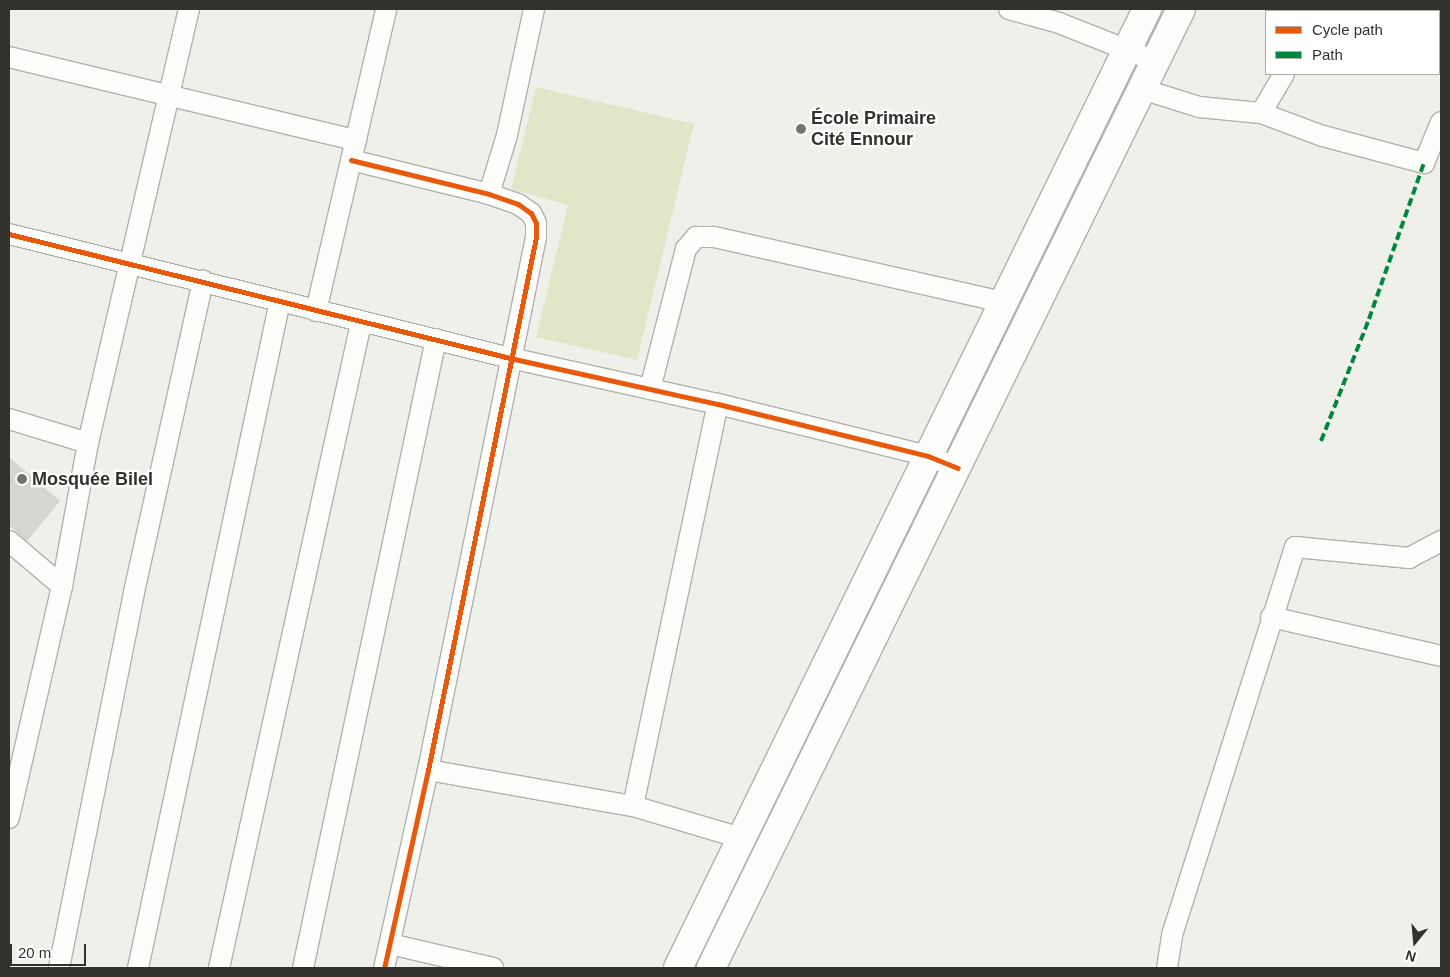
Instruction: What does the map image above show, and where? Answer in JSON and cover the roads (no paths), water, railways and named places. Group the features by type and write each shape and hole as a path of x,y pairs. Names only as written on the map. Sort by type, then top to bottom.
{"main road":[{"path":"678,968 1002,302 1147,9"},
{"path":"711,968 958,468 1181,9"}],"street":[{"path":"9,818 14,759 62,586 88,443 189,9"},
{"path":"316,312 386,9"},
{"path":"489,194 506,135 534,9"},
{"path":"1010,9 1128,48 1155,61"},
{"path":"9,57 356,140"},
{"path":"1261,113 1283,75"},
{"path":"1142,89 1199,107 1261,113 1323,136 1424,163 1441,122"},
{"path":"351,160 489,194 518,204 531,213 536,223 536,237 428,770 384,968"},
{"path":"9,234 361,323 718,404 928,456 958,468"},
{"path":"650,389 686,249 696,237 714,237 1002,302"},
{"path":"59,968 134,592 203,282"},
{"path":"138,968 280,301"},
{"path":"219,968 361,323"},
{"path":"303,968 436,339"},
{"path":"632,806 718,404"},
{"path":"9,419 88,443"},
{"path":"9,541 62,586"},
{"path":"1168,968 1172,935 1295,546 1409,558 1441,541"},
{"path":"1271,617 1441,656"},
{"path":"428,770 632,806 741,838"},
{"path":"390,944 493,968"}],"place":[{"name":"École Primaire Cité Ennour","path":"801,129"},
{"name":"Mosquée Bilel","path":"22,479"}]}
